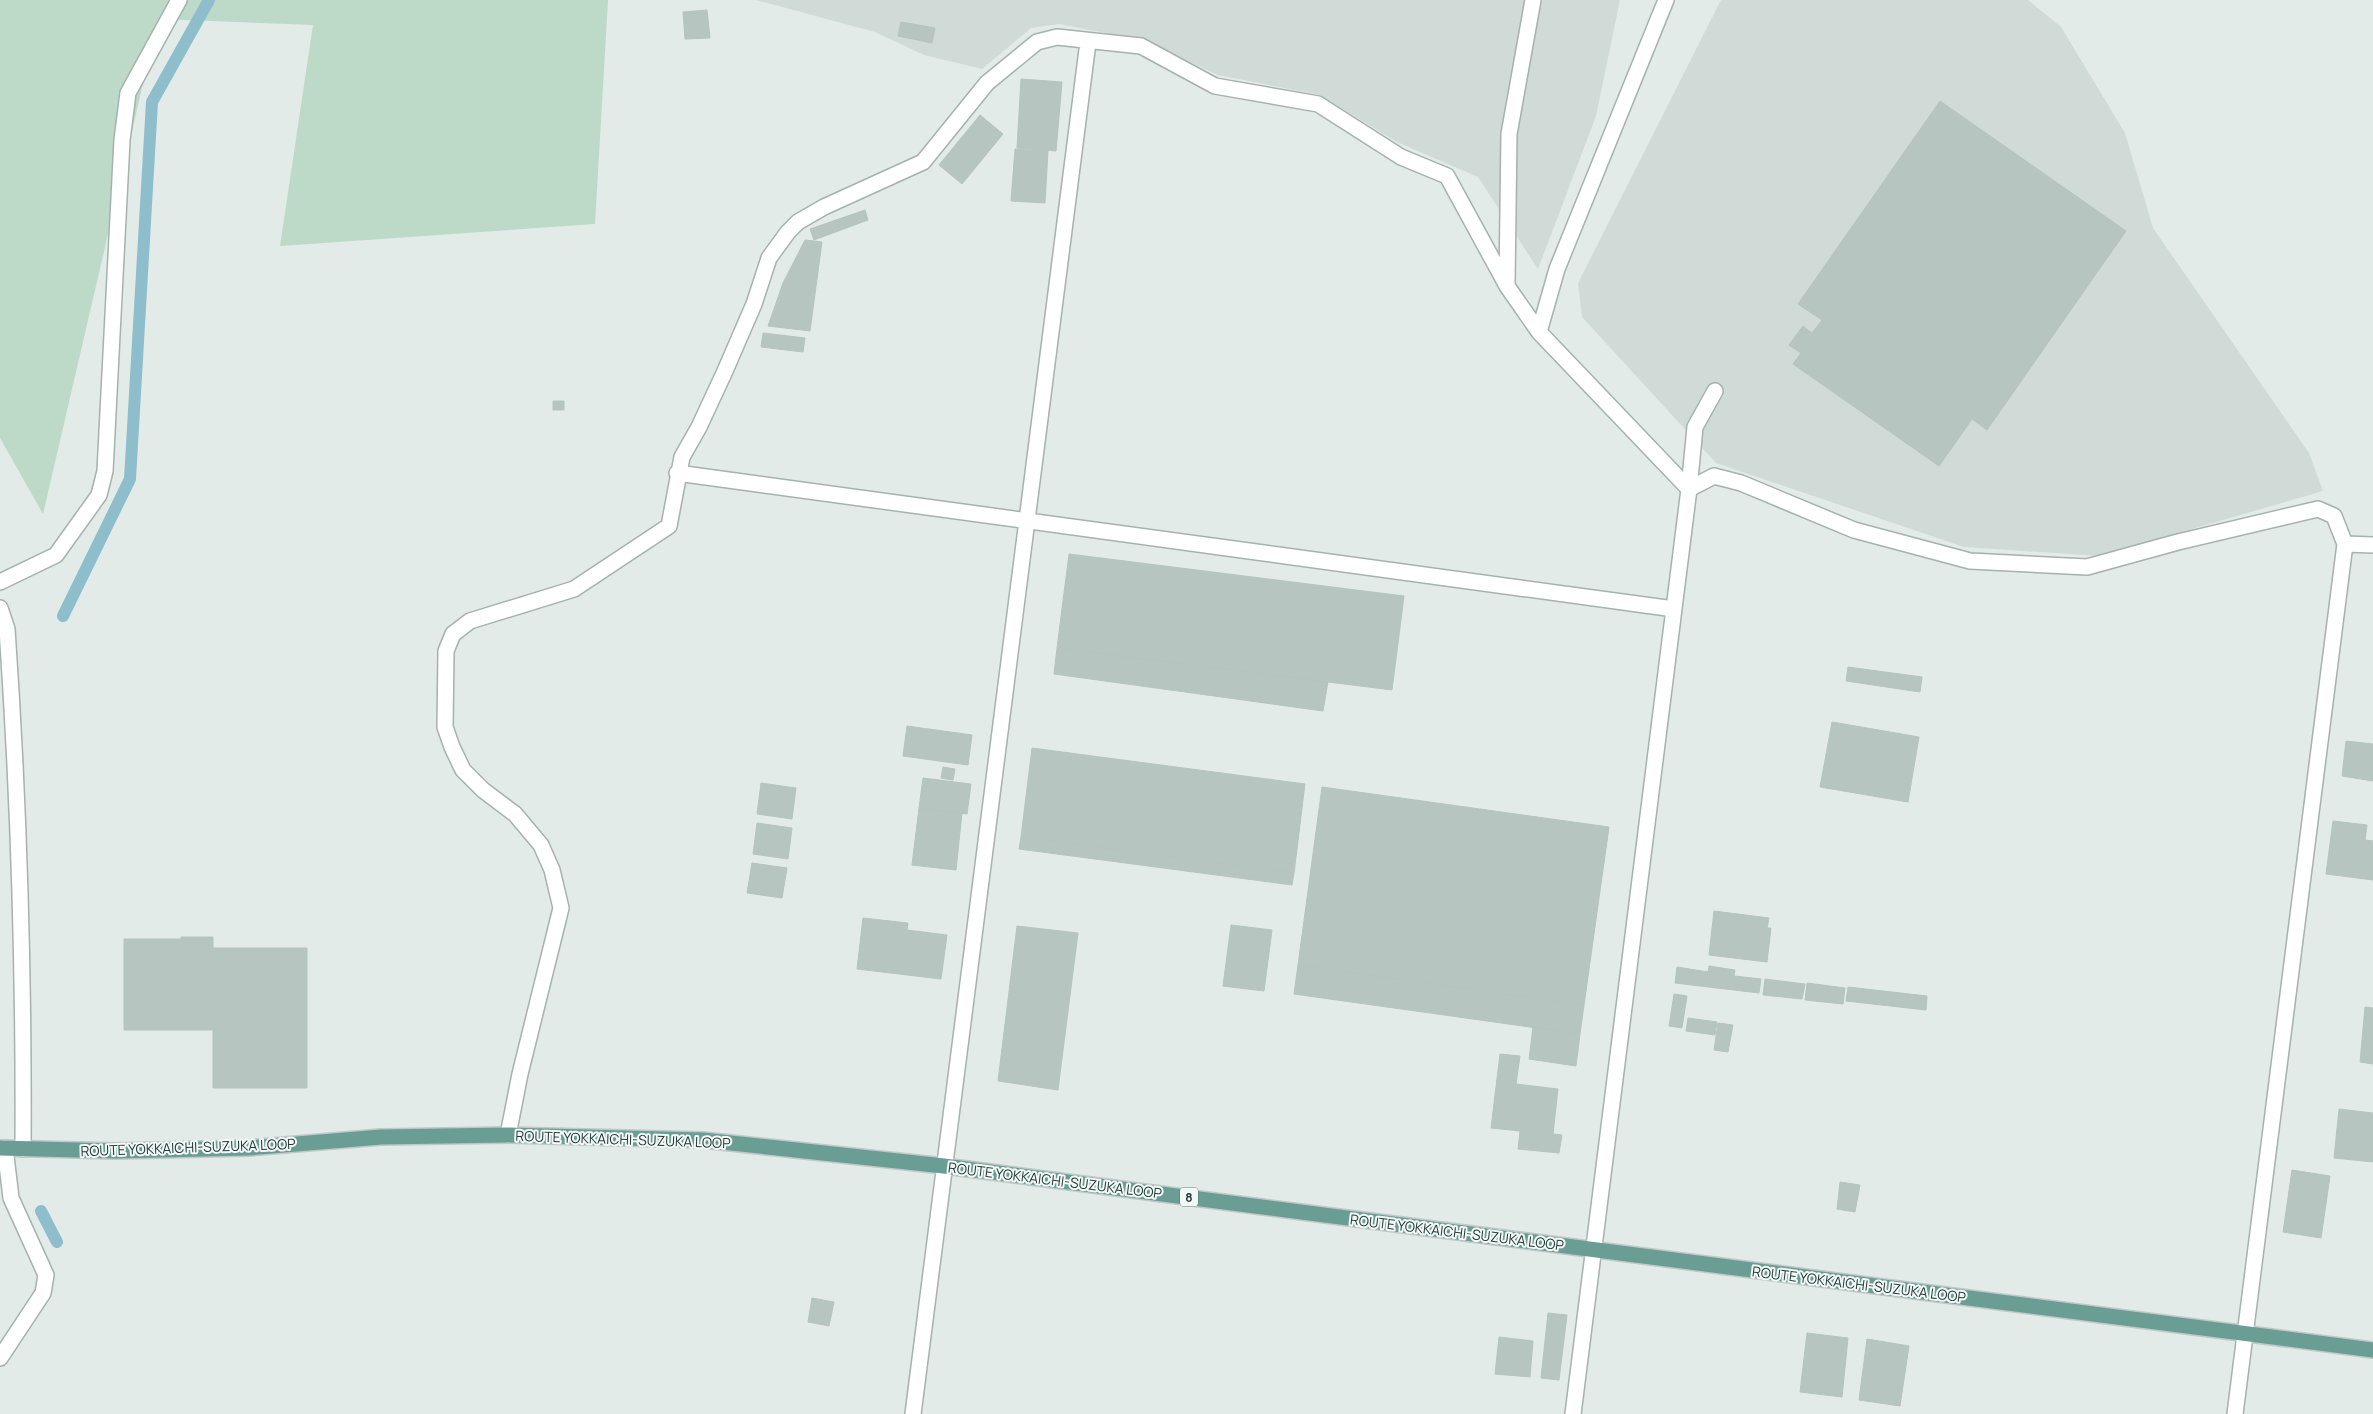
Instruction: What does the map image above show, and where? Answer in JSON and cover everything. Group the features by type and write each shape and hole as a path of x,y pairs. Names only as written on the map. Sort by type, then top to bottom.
{"main road":[{"name":"ROUTE YOKKAICHI-SUZUKA LOOP","path":"3,1148 116,1151 249,1148 381,1137 508,1135 703,1140 944,1166 2373,1350"}],"street":[{"path":"0,582 56,554 99,495 105,471 122,140 128,93 179,0"},
{"path":"1507,286 1509,134 1534,0"},
{"path":"1539,332 1557,269 1666,0"},
{"path":"508,1135 520,1074 561,908 552,870 542,845 515,814 483,790 463,770 452,747 445,727 446,651 453,634 470,621 574,589 669,526 677,473 682,457 699,427 754,304 769,258 788,232 798,222 824,207 923,162 987,83 1036,42 1057,37 1088,42 1141,46 1216,86 1318,104 1401,157 1447,176 1507,286 1539,332 1689,489"},
{"path":"913,1414 1088,42"},
{"path":"1573,1414 1689,489 1695,427 1715,391"},
{"path":"677,473 1674,609"},
{"path":"1689,489 1714,476 1741,483 1854,530 1970,561 2087,568 2178,542 2318,509 2334,516 2345,544 2235,1414"},
{"path":"2345,544 2373,545"},
{"path":"0,608 7,629 17,780 24,1040 24,1149"},
{"path":"0,1358 43,1293 46,1275 11,1198 3,1148"}],"shaded area":[{"path":"756,0 1620,0 1596,116 1538,269 1478,177 1397,142 1320,95 1218,75 1143,40 1059,24 1031,28 982,69 924,55 875,32"},
{"path":"1721,0 2028,0 2061,27 2125,133 2153,228 2309,453 2323,491 2099,556 1964,547 1716,463 1582,317 1578,283"}],"green space":[{"path":"0,0 608,0 595,224 280,246 313,25 158,19 43,514 0,438"}],"building":[{"path":"707,10 710,38 685,39 683,12"},
{"path":"901,22 935,28 932,43 898,36"},
{"path":"1021,79 1062,82 1056,151 1017,148"},
{"path":"1940,101 2126,231 1987,430 1972,419 1939,466 1793,364 1801,353 1789,345 1803,326 1812,333 1822,320 1798,304"},
{"path":"980,115 1003,134 962,184 939,165"},
{"path":"1015,149 1048,151 1045,203 1011,201"},
{"path":"865,210 868,220 814,240 810,229"},
{"path":"805,240 822,242 810,331 768,326 783,283"},
{"path":"763,333 805,338 803,352 761,347"},
{"path":"553,401 564,401 564,410 553,410"},
{"path":"1069,554 1404,596 1392,690 1057,648"},
{"path":"1057,648 1328,682 1323,711 1054,674"},
{"path":"1848,667 1922,677 1920,692 1846,681"},
{"path":"1832,722 1919,737 1908,802 1820,787"},
{"path":"907,726 972,735 968,765 903,756"},
{"path":"2346,741 2373,744 2373,781 2342,776"},
{"path":"1032,748 1305,784 1294,873 1021,837"},
{"path":"943,767 955,769 953,780 941,778"},
{"path":"923,778 971,784 967,814 919,808"},
{"path":"761,783 796,788 792,819 757,814"},
{"path":"1322,787 1609,827 1584,1005 1298,965"},
{"path":"919,808 962,813 956,870 912,865"},
{"path":"2333,821 2367,825 2365,840 2373,841 2373,880 2326,874"},
{"path":"757,823 792,828 788,859 753,854"},
{"path":"1021,837 1294,873 1292,885 1019,849"},
{"path":"752,863 787,868 782,898 747,893"},
{"path":"1714,911 1769,918 1767,928 1771,928 1767,962 1709,955"},
{"path":"863,918 908,923 907,930 947,935 941,979 857,969"},
{"path":"1231,925 1272,930 1264,991 1223,986"},
{"path":"1017,926 1078,933 1058,1090 998,1081"},
{"path":"181,937 213,937 213,1030 181,1030"},
{"path":"124,939 181,939 181,1030 124,1030"},
{"path":"213,948 307,948 307,1088 213,1088"},
{"path":"1298,965 1584,1005 1580,1034 1294,994"},
{"path":"1709,966 1735,970 1734,976 1761,979 1759,993 1675,983 1677,967 1708,972"},
{"path":"1765,979 1805,984 1802,999 1763,995"},
{"path":"1807,983 1845,988 1843,1004 1805,1000"},
{"path":"1848,987 1927,996 1926,1010 1846,1001"},
{"path":"1674,994 1687,996 1682,1028 1669,1026"},
{"path":"2365,1007 2373,1008 2373,1064 2360,1062"},
{"path":"1688,1018 1717,1022 1715,1035 1686,1031"},
{"path":"1718,1023 1733,1025 1728,1052 1714,1050"},
{"path":"1533,1027 1580,1034 1576,1066 1529,1059"},
{"path":"1500,1054 1520,1056 1516,1084 1558,1089 1553,1134 1562,1135 1559,1153 1518,1149 1520,1131 1491,1128"},
{"path":"2339,1109 2373,1113 2373,1162 2334,1158"},
{"path":"2292,1170 2330,1176 2321,1238 2283,1232"},
{"path":"1840,1182 1860,1185 1855,1212 1837,1209"},
{"path":"812,1298 834,1302 829,1326 808,1322"},
{"path":"1548,1313 1567,1315 1559,1380 1541,1378"},
{"path":"1807,1333 1848,1338 1842,1397 1800,1392"},
{"path":"1499,1337 1533,1341 1530,1377 1495,1374"},
{"path":"1867,1339 1909,1346 1900,1406 1859,1400"}],"waterway":[{"path":"63,616 130,479 152,102 209,0"},
{"path":"41,1211 57,1242"}]}
